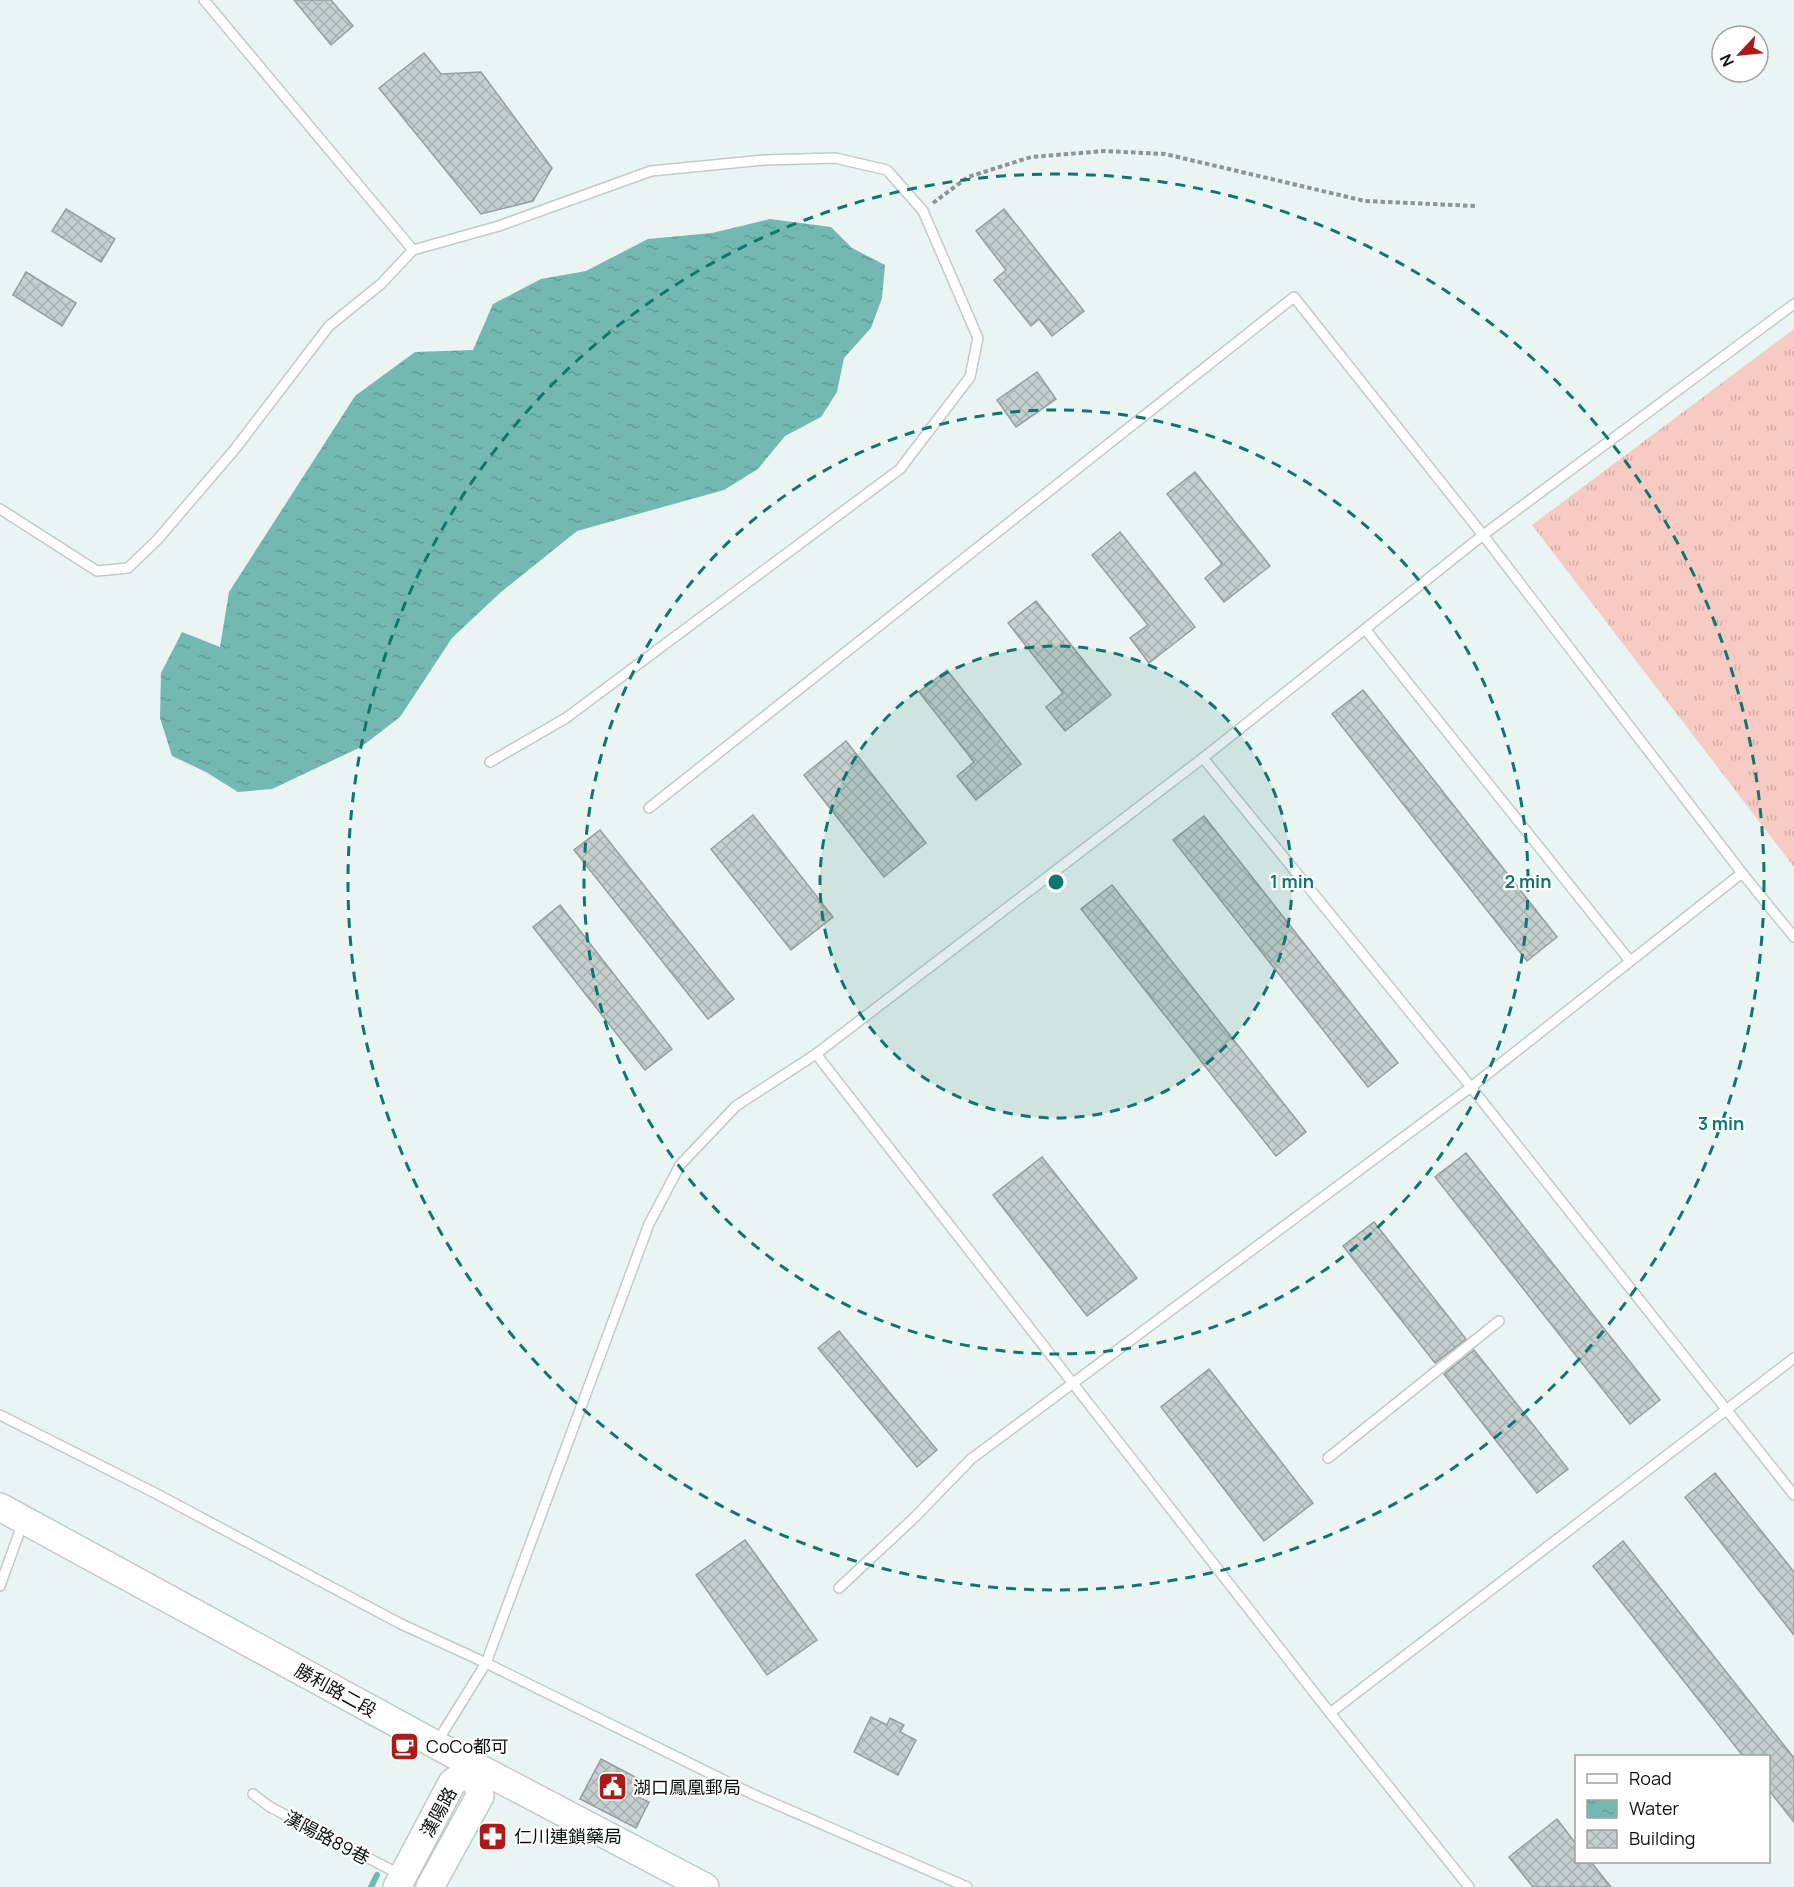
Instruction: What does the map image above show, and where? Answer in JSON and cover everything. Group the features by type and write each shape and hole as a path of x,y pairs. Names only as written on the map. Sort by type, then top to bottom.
{"main road":[{"name":"勝利路二段","path":"0,1507 436,1745 705,1887"},
{"name":"漢陽路","path":"400,1882 452,1783 475,1766 480,1796 430,1887"}],"lane":[{"path":"204,0 413,250"},
{"path":"0,509 97,571 128,568 159,539 235,449 329,326 381,284 413,250 499,226 651,171 764,160 835,158 887,170 923,211 978,338 970,377 900,469 566,718 490,762"},
{"path":"649,808 1294,297 1483,535 1742,873 1794,937"},
{"path":"436,1745 486,1663 649,1224 680,1165 736,1106 816,1054 1203,758 1483,535 1794,304"},
{"path":"1365,629 1630,961"},
{"path":"1203,758 1471,1087 1794,1495"},
{"path":"839,1588 915,1517 971,1459 1471,1087 1742,873"},
{"path":"816,1054 1330,1713 1469,1887"},
{"path":"1328,1458 1499,1321"},
{"path":"1330,1713 1794,1359"},
{"path":"0,1415 155,1493 399,1623 486,1663 750,1793 967,1887"},
{"path":"0,1586 24,1520"},
{"name":"漢陽路89巷","path":"253,1794 270,1807 400,1882"}],"path":[{"path":"923,211 968,177 1031,157 1105,152 1166,154 1365,201 1475,206"}],"green space":[{"path":"1794,329 1794,867 1532,525"}],"water":[{"path":"770,219 831,227 852,248 885,265 882,298 871,328 844,358 837,392 821,417 785,436 758,469 724,490 577,531 501,592 452,638 400,717 361,747 272,789 238,792 206,772 172,756 160,718 161,673 182,632 220,647 229,592 355,396 415,352 473,350 493,304 541,279 586,271 648,239 712,233"}],"building":[{"path":"294,0 331,0 353,26 331,45"},
{"path":"424,53 441,74 481,72 552,168 533,201 481,214 379,88"},
{"path":"66,209 115,239 101,262 52,231"},
{"path":"1004,209 1084,311 1052,336 1039,319 1031,326 994,280 1006,270 976,231"},
{"path":"26,272 76,303 62,326 13,295"},
{"path":"1037,372 1056,399 1016,427 997,400"},
{"path":"1195,472 1270,566 1224,602 1205,578 1222,564 1167,494"},
{"path":"1120,532 1195,627 1149,663 1130,638 1148,625 1092,555"},
{"path":"1036,601 1111,695 1065,731 1046,707 1063,693 1008,623"},
{"path":"947,670 1021,764 976,800 957,776 974,762 919,692"},
{"path":"1363,690 1557,937 1527,961 1332,714"},
{"path":"846,741 926,843 884,877 804,775"},
{"path":"753,815 833,917 791,950 711,849"},
{"path":"1204,816 1398,1063 1368,1087 1173,840"},
{"path":"600,830 734,999 708,1019 574,850"},
{"path":"1112,885 1306,1132 1276,1156 1081,909"},
{"path":"560,905 672,1049 645,1070 533,927"},
{"path":"1466,1153 1660,1400 1630,1424 1435,1177"},
{"path":"1042,1157 1137,1278 1087,1316 993,1195"},
{"path":"1374,1222 1466,1339 1435,1363 1343,1246"},
{"path":"839,1331 937,1450 917,1467 818,1348"},
{"path":"1474,1350 1568,1469 1537,1493 1444,1374"},
{"path":"1209,1369 1313,1503 1264,1541 1161,1407"},
{"path":"1715,1473 1794,1572 1794,1635 1685,1497"},
{"path":"745,1540 817,1640 767,1675 696,1575"},
{"path":"1623,1541 1794,1758 1794,1822 1770,1792 1770,1755 1742,1755 1593,1566"},
{"path":"871,1717 887,1725 890,1718 904,1725 900,1732 916,1740 898,1775 854,1752"},
{"name":"湖口鳳凰郵局","path":"601,1759 641,1780 634,1795 649,1802 636,1828 580,1799"},
{"path":"1557,1819 1575,1843 1575,1863 1592,1863 1611,1887 1533,1887 1509,1857"}],"waterway":[{"path":"371,1887 377,1875"}],"place":[{"name":"CoCo都可","path":"405,1746"},
{"name":"湖口鳳凰郵局","path":"612,1787"},
{"name":"仁川連鎖藥局","path":"493,1836"}]}
